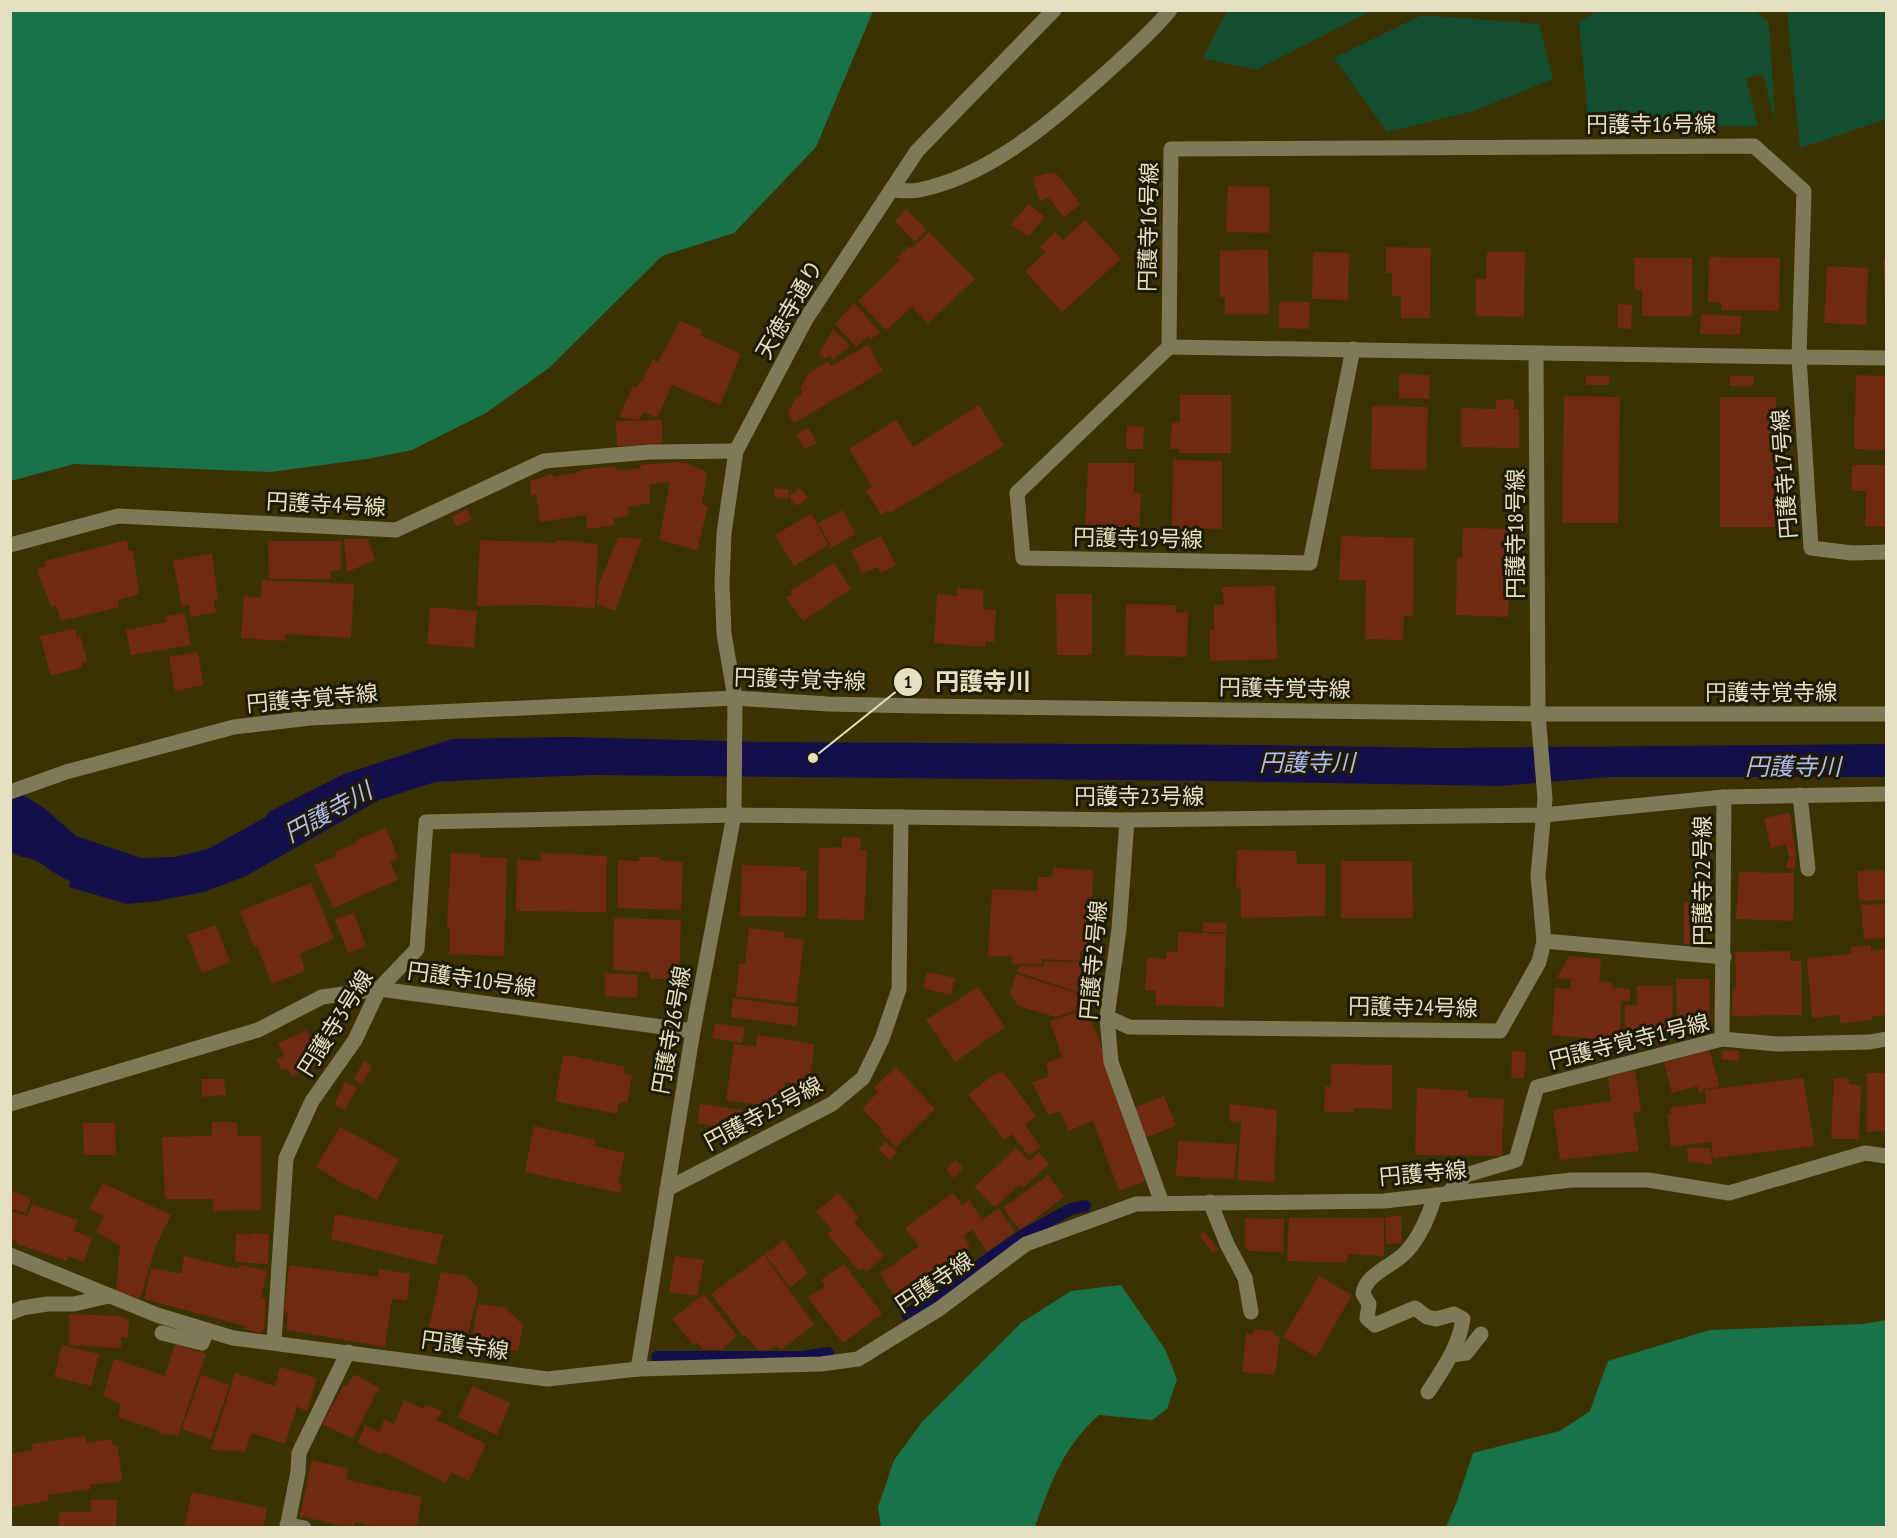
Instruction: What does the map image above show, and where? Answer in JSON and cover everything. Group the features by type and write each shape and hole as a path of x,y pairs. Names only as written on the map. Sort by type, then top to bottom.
{"street":[{"name":"天徳寺通り","path":"735,698 724,634 723,582 724,533 736,451 806,318 917,151 1054,10"},
{"path":"891,190 916,191 956,179 981,167 1056,116 1138,44 1170,10"},
{"name":"円護寺16号線","path":"1169,347 1171,149 1754,146 1804,191 1799,357"},
{"path":"1169,347 1887,358"},
{"name":"円護寺19号線","path":"1169,347 1017,493 1023,558 1310,563 1353,349"},
{"name":"円護寺18号線","path":"1536,353 1539,714"},
{"name":"円護寺17号線","path":"1799,357 1811,548 1852,553 1887,552"},
{"name":"円護寺4号線","path":"10,545 118,516 396,530 544,461 650,452 736,451"},
{"name":"円護寺覚寺線","path":"10,792 66,772 234,727 370,715 735,698 828,704 920,706 1539,714 1887,714"},
{"name":"円護寺26号線","path":"638,1369 693,1031 734,815 735,698"},
{"name":"円護寺24号線","path":"1107,1017 1129,1027 1500,1031 1539,962 1544,942 1538,875 1545,799 1539,714"},
{"path":"1724,796 1887,794"},
{"path":"1800,795 1808,869"},
{"name":"円護寺22号線","path":"1544,815 1724,796 1722,1039"},
{"name":"円護寺23号線","path":"734,815 1127,820 1544,815"},
{"name":"円護寺3号線","path":"274,1342 286,1158 312,1101 355,1040 379,989 417,949 426,822 734,815"},
{"name":"円護寺25号線","path":"667,1189 832,1104 863,1078 882,1040 899,989 901,817"},
{"name":"円護寺2号線","path":"1127,820 1119,929 1107,1017 1111,1062 1162,1203"},
{"path":"1544,942 1724,957"},
{"name":"円護寺10号線","path":"10,1104 258,1030 322,997 379,989 693,1031"},
{"name":"円護寺覚寺1号線","path":"1441,1195 1466,1175 1516,1160 1537,1088 1722,1039 1777,1044 1870,1042 1887,1039"},
{"name":"円護寺線","path":"10,1255 157,1315 233,1338 547,1379 638,1369 821,1364 858,1359 939,1309 1026,1245 1136,1204 1384,1201 1572,1180 1648,1180 1729,1193 1865,1153 1887,1156"},
{"path":"1428,1392 1461,1335 1463,1318 1454,1314 1436,1319 1427,1317 1415,1308 1375,1325 1367,1318 1369,1304 1363,1294 1368,1281 1406,1252 1441,1195"},
{"path":"1210,1202 1227,1244 1245,1278 1251,1312"},
{"path":"10,1313 22,1308 47,1304 74,1304 109,1296"},
{"path":"162,1333 202,1343 207,1330"},
{"path":"1451,1355 1466,1353 1481,1334"},
{"path":"304,1527 287,1526 298,1472 299,1453 348,1352"}],"green space":[{"path":"11,10 873,11 816,147 734,233 662,256 549,368 486,413 412,450 367,459 271,472 74,464 11,481"},
{"path":"1227,10 1371,11 1256,70 1203,58"},
{"path":"1597,11 1755,11 1769,23 1775,121 1763,74 1746,78 1758,126 1589,125 1579,22"},
{"path":"1787,11 1886,11 1886,119 1800,148"},
{"path":"1422,15 1539,24 1553,79 1474,111 1387,132 1334,58"},
{"path":"1121,1285 1165,1349 1177,1379 1167,1409 1152,1420 1099,1415 1076,1440 1059,1467 1035,1527 881,1527 878,1507 894,1460 922,1422 1021,1323 1071,1291"},
{"path":"1886,1320 1886,1527 1446,1527 1473,1453 1560,1431 1590,1411 1608,1361 1710,1330 1864,1324"}],"water":[{"path":"566,737 767,742 1441,748 1886,744 1886,777 1611,777 1499,786 592,775 435,782 379,800 246,876 204,892 127,904 69,887 70,881 37,861 11,851 10,787 44,808 76,836 141,858 175,857 208,849 266,817 269,812 344,774 452,739"}],"building":[{"path":"1055,172 1081,204 1064,217 1049,198 1040,201 1032,177"},
{"path":"1228,186 1270,187 1269,233 1226,232"},
{"path":"1029,204 1045,217 1028,237 1011,224"},
{"path":"906,209 927,230 915,242 895,221"},
{"path":"1085,220 1121,259 1062,312 1025,271 1046,252 1040,247 1055,232 1063,240"},
{"path":"929,232 975,279 928,323 912,307 886,330 858,301 900,260 897,258 909,246 912,248"},
{"path":"1386,247 1431,248 1430,318 1401,318 1401,296 1392,296 1392,273 1386,273"},
{"path":"1268,249 1269,314 1225,314 1225,297 1220,297 1220,251"},
{"path":"1313,252 1349,253 1348,300 1312,299"},
{"path":"1487,252 1525,252 1524,317 1476,316 1476,279 1486,279"},
{"path":"1709,257 1780,258 1779,311 1721,310 1722,303 1708,302"},
{"path":"1634,258 1692,258 1692,316 1642,316 1642,290 1635,290"},
{"path":"1883,259 1886,259 1886,305 1885,305"},
{"path":"1827,266 1868,268 1866,325 1824,323"},
{"path":"1279,302 1310,302 1309,329 1279,328"},
{"path":"854,303 880,332 871,339 868,336 856,347 835,324"},
{"path":"1618,304 1632,305 1631,329 1617,328"},
{"path":"1701,314 1741,316 1740,335 1700,334"},
{"path":"680,321 703,330 701,336 741,354 720,405 672,385 657,418 644,412 638,420 619,417 633,386 637,388 639,382 642,382 653,359 658,362"},
{"path":"833,329 850,346 833,360 830,355 824,359 819,354"},
{"path":"868,345 883,371 794,423 788,413 796,398 803,394 800,389 809,373 829,361 831,366"},
{"path":"1399,374 1430,375 1429,399 1399,398"},
{"path":"1856,375 1886,376 1886,450 1854,449"},
{"path":"1586,376 1609,376 1609,385 1586,385"},
{"path":"1730,376 1754,376 1753,386 1730,386"},
{"path":"1180,395 1231,395 1231,453 1179,453 1179,449 1170,449 1172,423 1180,423"},
{"path":"1564,396 1620,397 1618,523 1562,523"},
{"path":"1720,397 1776,397 1775,527 1720,527"},
{"path":"1514,399 1514,409 1519,409 1519,448 1461,447 1461,408 1496,409 1496,400"},
{"path":"979,405 1004,446 890,513 888,510 881,515 866,490 872,487 849,449 896,420 913,447"},
{"path":"1372,406 1428,407 1426,470 1371,469"},
{"path":"662,420 663,443 617,446 616,421"},
{"path":"1127,426 1144,427 1143,449 1126,449"},
{"path":"809,428 817,443 804,449 796,434"},
{"path":"1173,460 1222,461 1222,529 1172,528"},
{"path":"687,463 707,472 702,505 708,506 697,550 659,540 670,482 649,484 650,503 628,507 629,515 613,519 615,525 587,529 586,515 540,522 536,494 531,496 530,481 552,474 554,477 581,470 616,466 616,471 641,468 640,465"},
{"path":"1088,463 1135,463 1134,493 1141,493 1139,536 1085,536"},
{"path":"1852,465 1886,465 1886,527 1865,526 1866,491 1852,491"},
{"path":"775,488 789,490 788,499 774,497"},
{"path":"800,488 808,498 797,506 789,496"},
{"path":"467,509 472,519 457,527 451,517"},
{"path":"843,510 855,534 827,550 831,545 818,523"},
{"path":"811,514 829,545 794,566 775,535"},
{"path":"1463,528 1511,529 1508,617 1456,615 1457,557 1462,557"},
{"path":"881,536 896,565 881,573 877,567 862,574 851,551"},
{"path":"1341,536 1414,538 1413,616 1404,616 1403,640 1365,639 1366,580 1339,580"},
{"path":"618,537 642,539 615,611 597,604 598,587"},
{"path":"344,539 368,539 375,560 347,572"},
{"path":"127,540 128,551 133,550 139,594 118,600 120,607 61,621 56,605 51,607 37,569 46,566 45,561"},
{"path":"480,540 556,543 557,540 598,544 595,608 537,605 477,606"},
{"path":"268,541 341,541 341,570 330,571 331,579 269,579"},
{"path":"212,553 218,598 214,599 216,612 191,617 189,605 182,606 173,561"},
{"path":"834,563 851,589 803,621 786,597 792,594 790,591"},
{"path":"262,580 354,584 351,638 285,634 285,641 241,638 244,596 261,598"},
{"path":"1275,586 1277,659 1210,661 1209,630 1214,630 1214,605 1224,604 1222,587"},
{"path":"957,588 983,590 983,609 996,610 994,642 986,641 985,647 934,643 937,594 957,596"},
{"path":"1056,594 1092,594 1092,655 1057,655"},
{"path":"1126,604 1176,605 1176,613 1188,612 1187,657 1125,655"},
{"path":"430,607 477,611 474,648 427,644"},
{"path":"185,614 191,645 131,655 126,630 167,622 165,616"},
{"path":"75,629 77,637 80,635 87,661 81,662 82,667 51,676 40,636"},
{"path":"198,652 203,685 175,691 169,657"},
{"path":"1790,813 1796,859 1794,869 1786,868 1789,857 1786,844 1771,848 1764,818"},
{"path":"386,828 398,858 390,862 398,880 333,908 314,865 336,856 335,852 357,843 356,840"},
{"path":"842,837 861,838 860,851 867,850 864,920 818,919 819,848 842,847"},
{"path":"1237,850 1296,851 1297,864 1326,864 1325,916 1241,918 1241,887 1236,888"},
{"path":"451,853 507,858 504,956 449,954 450,928 447,927"},
{"path":"541,853 607,856 606,912 516,911 517,860 541,861"},
{"path":"639,857 660,857 659,860 683,862 681,910 617,908 618,860 639,861"},
{"path":"1341,861 1412,861 1413,918 1341,918"},
{"path":"742,865 800,867 799,870 807,871 806,917 740,916"},
{"path":"1053,868 1093,870 1091,951 1081,950 1080,961 1042,959 1042,965 1012,964 1012,956 988,956 992,889 1037,891 1038,877 1052,877"},
{"path":"1886,870 1886,900 1859,901 1857,871"},
{"path":"1739,872 1794,873 1793,921 1736,919"},
{"path":"311,883 334,939 300,954 305,971 272,984 240,911"},
{"path":"1684,902 1706,903 1704,944 1684,944"},
{"path":"1886,904 1886,938 1864,939 1861,905"},
{"path":"354,913 366,946 348,953 335,919"},
{"path":"614,918 681,920 679,979 650,979 649,972 613,970"},
{"path":"1203,922 1226,923 1226,932 1203,932"},
{"path":"216,925 230,962 202,973 187,935"},
{"path":"749,928 784,932 784,937 804,940 796,1003 736,996 739,964 745,964"},
{"path":"1178,932 1226,934 1224,1007 1156,1005 1156,991 1145,990 1147,958 1166,959 1166,951 1177,952"},
{"path":"1871,945 1871,951 1886,949 1886,1015 1872,1016 1872,1020 1840,1024 1840,1015 1812,1018 1807,958 1851,954 1851,947"},
{"path":"1790,951 1791,961 1801,961 1802,1015 1732,1016 1733,989 1736,988 1735,952"},
{"path":"1569,956 1601,959 1599,982 1612,983 1612,987 1630,989 1630,1001 1621,1001 1620,1044 1552,1035 1555,988 1570,989 1571,980 1595,982 1557,978"},
{"path":"1082,957 1087,958 1083,994 1017,972 1020,966 1043,966 1044,961 1081,962"},
{"path":"927,972 955,978 951,995 923,988"},
{"path":"605,973 638,975 637,998 605,996"},
{"path":"1016,974 1086,996 1083,1008 1056,1017 1018,1006 1010,993"},
{"path":"1676,979 1710,979 1709,1027 1677,1028"},
{"path":"1637,986 1673,986 1672,1037 1625,1049 1625,1005 1637,1005"},
{"path":"978,987 1005,1027 955,1062 926,1020"},
{"path":"733,998 799,1007 797,1026 731,1017"},
{"path":"1088,1008 1145,1176 1145,1181 1119,1191 1093,1121 1068,1131 1060,1111 1048,1115 1032,1082 1049,1077 1046,1063 1062,1057 1050,1021"},
{"path":"715,1023 745,1028 742,1043 712,1038"},
{"path":"307,1030 322,1063 292,1077 287,1068 281,1070 277,1059 284,1056 278,1043"},
{"path":"757,1035 815,1044 810,1076 804,1075 803,1085 785,1082 781,1108 726,1100 734,1044 756,1047"},
{"path":"1709,1050 1720,1087 1703,1089 1704,1091 1698,1093 1698,1086 1672,1093 1664,1063"},
{"path":"1722,1050 1739,1051 1739,1061 1721,1059"},
{"path":"1512,1051 1526,1052 1524,1078 1511,1078"},
{"path":"563,1056 574,1056 625,1067 624,1073 632,1075 627,1103 619,1102 617,1114 555,1101"},
{"path":"364,1061 372,1066 362,1084 354,1079"},
{"path":"1331,1064 1392,1065 1392,1109 1353,1108 1354,1112 1324,1112 1325,1086 1331,1087"},
{"path":"896,1067 935,1109 896,1147 862,1109 878,1092 874,1088"},
{"path":"1635,1070 1641,1112 1633,1113 1639,1151 1560,1160 1553,1110 1611,1101 1608,1077"},
{"path":"999,1071 1001,1074 1003,1072 1036,1116 1025,1125 1041,1147 1029,1156 1012,1134 1004,1140 968,1094"},
{"path":"1867,1073 1886,1073 1886,1131 1867,1132"},
{"path":"1803,1078 1815,1146 1713,1158 1711,1142 1671,1147 1667,1114 1671,1114 1670,1108 1706,1103 1705,1090"},
{"path":"1834,1078 1849,1079 1849,1084 1861,1086 1859,1139 1831,1139"},
{"path":"201,1079 224,1079 226,1095 202,1097"},
{"path":"345,1082 357,1088 345,1110 334,1105"},
{"path":"1417,1088 1468,1091 1468,1097 1504,1099 1502,1156 1415,1155"},
{"path":"1164,1096 1176,1126 1144,1138 1134,1108"},
{"path":"700,1104 743,1110 740,1130 697,1123"},
{"path":"1230,1104 1277,1110 1274,1182 1237,1180 1241,1122 1229,1121"},
{"path":"212,1122 237,1122 238,1136 261,1136 261,1210 213,1211 213,1199 165,1199 162,1137 212,1136"},
{"path":"83,1123 115,1123 116,1155 84,1155"},
{"path":"534,1126 596,1140 594,1146 625,1153 618,1184 622,1184 620,1193 525,1172"},
{"path":"340,1127 399,1159 377,1200 356,1188 354,1190 316,1167"},
{"path":"1178,1141 1237,1144 1234,1179 1176,1176"},
{"path":"885,1142 897,1152 890,1160 878,1149"},
{"path":"1016,1148 1030,1161 1039,1152 1049,1164 1023,1188 1019,1185 995,1207 974,1187"},
{"path":"1687,1148 1710,1148 1713,1165 1688,1161"},
{"path":"955,1160 963,1168 954,1178 946,1170"},
{"path":"1048,1175 1064,1197 1020,1230 1003,1208"},
{"path":"103,1183 171,1215 156,1245 140,1299 116,1290 120,1246 96,1232 105,1216 89,1209"},
{"path":"10,1190 31,1198 26,1213 10,1208"},
{"path":"838,1193 859,1217 854,1222 884,1256 866,1272 862,1268 859,1271 827,1234 832,1230 816,1212"},
{"path":"953,1193 962,1205 969,1200 982,1220 999,1208 1015,1232 987,1252 972,1229 963,1236 970,1246 964,1251 973,1261 902,1308 880,1274 919,1246 905,1228"},
{"path":"32,1204 78,1220 74,1231 92,1238 84,1262 68,1256 67,1261 17,1244 17,1241 10,1239 10,1211 28,1216"},
{"path":"335,1214 443,1235 436,1265 331,1239"},
{"path":"1401,1216 1402,1243 1386,1244 1385,1217"},
{"path":"1245,1218 1284,1219 1283,1252 1249,1251 1245,1247"},
{"path":"1289,1218 1384,1218 1384,1256 1347,1254 1347,1263 1287,1261"},
{"path":"1204,1231 1218,1249 1213,1253 1199,1235"},
{"path":"236,1233 269,1234 268,1264 235,1262"},
{"path":"784,1240 808,1273 790,1288 765,1254"},
{"path":"764,1255 814,1325 781,1350 776,1345 768,1350 758,1350 745,1335 743,1336 711,1294"},
{"path":"184,1256 238,1269 240,1265 267,1271 261,1297 266,1298 264,1329 260,1333 245,1329 245,1326 144,1299 151,1268 181,1274"},
{"path":"675,1256 704,1260 697,1296 669,1292"},
{"path":"844,1264 882,1314 843,1343 808,1298 825,1286 821,1280"},
{"path":"289,1265 378,1277 379,1269 410,1274 407,1300 392,1299 385,1347 286,1330 288,1313 284,1312"},
{"path":"441,1272 465,1276 479,1288 467,1338 428,1331"},
{"path":"1319,1276 1352,1295 1316,1357 1283,1337"},
{"path":"704,1294 737,1336 722,1349 703,1350 697,1342 694,1346 672,1319"},
{"path":"478,1304 504,1307 523,1325 518,1351 471,1344"},
{"path":"69,1314 118,1316 129,1320 128,1338 121,1337 121,1348 69,1345"},
{"path":"1254,1329 1273,1331 1274,1335 1280,1337 1275,1375 1242,1372 1246,1333 1253,1334"},
{"path":"175,1344 206,1354 178,1436 159,1433 160,1431 118,1417 121,1404 103,1396 114,1359 165,1376"},
{"path":"62,1345 99,1354 91,1386 54,1377"},
{"path":"280,1367 317,1378 307,1412 297,1406 285,1444 252,1433 245,1452 211,1449 235,1373 275,1386"},
{"path":"354,1374 379,1388 353,1439 322,1424 344,1385 347,1386"},
{"path":"201,1375 230,1385 211,1439 182,1429"},
{"path":"472,1386 510,1403 497,1435 458,1417"},
{"path":"404,1400 424,1409 425,1404 442,1411 437,1420 486,1444 469,1481 451,1472 446,1483 383,1452 382,1455 358,1443 365,1425 379,1432 384,1419 394,1424"},
{"path":"85,1436 86,1443 111,1439 113,1446 118,1445 122,1481 90,1485 91,1489 49,1495 48,1501 10,1507 10,1454 33,1450 32,1444"},
{"path":"312,1460 348,1469 347,1480 422,1497 416,1528 381,1528 355,1522 354,1528 351,1528 300,1516"},
{"path":"192,1492 267,1508 263,1528 184,1528"},
{"path":"91,1500 117,1500 116,1528 59,1528 59,1512 91,1512"}],"waterway":[{"path":"907,1315 1025,1234 1071,1209 1085,1206"},
{"path":"657,1357 802,1357 828,1353"}],"place":[{"name":"円護寺川","path":"813,758"}]}
